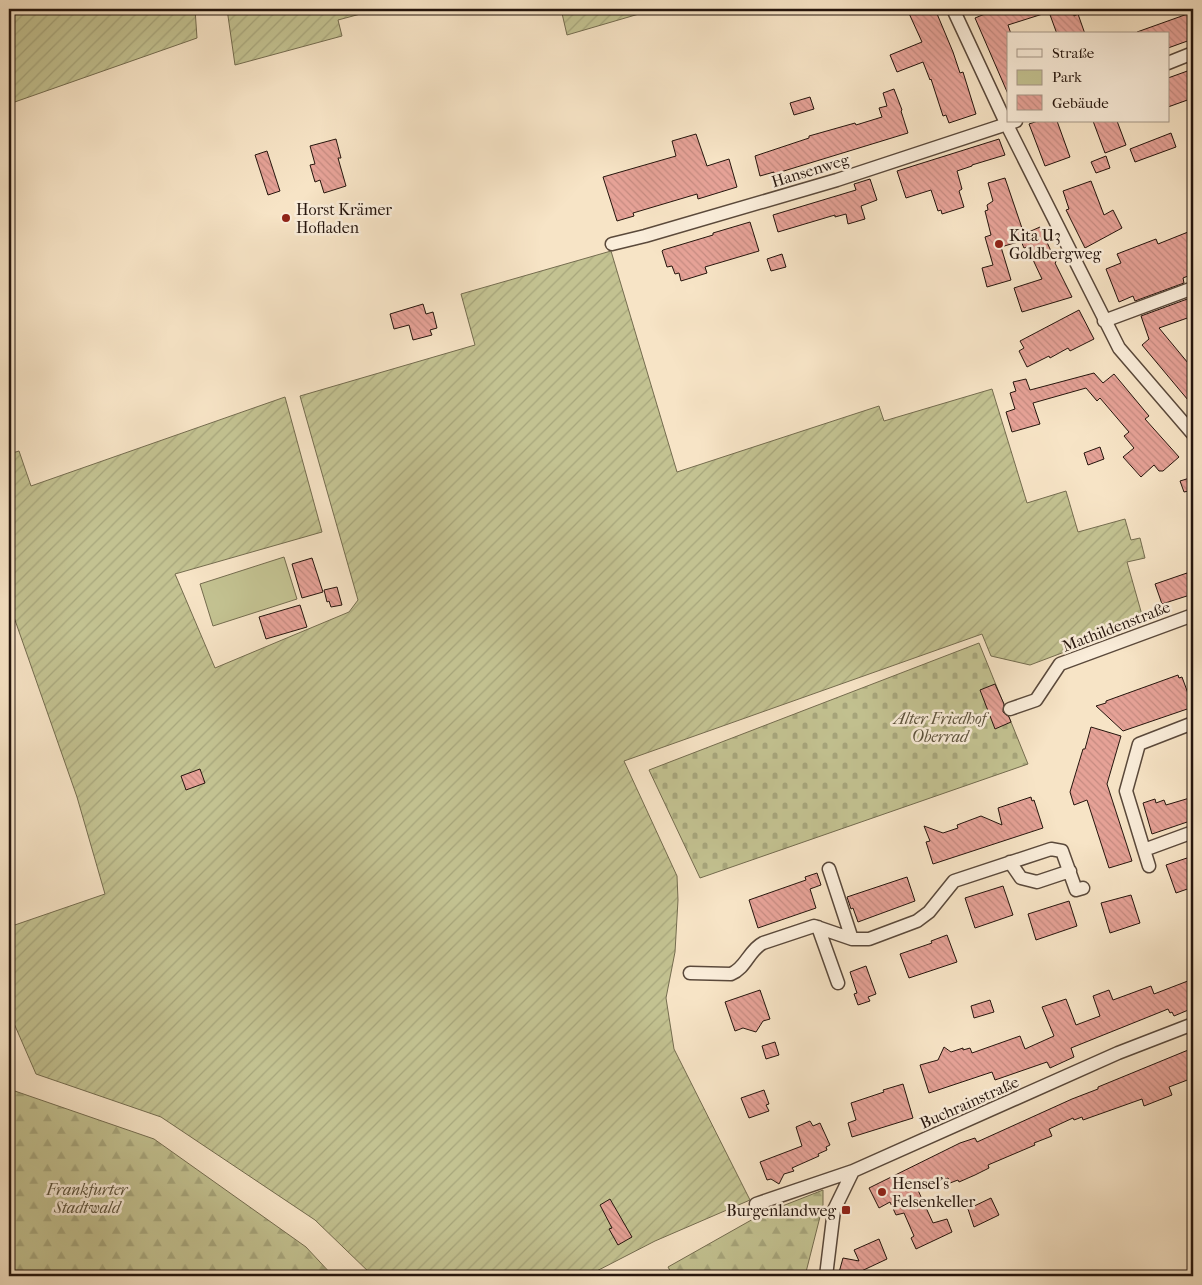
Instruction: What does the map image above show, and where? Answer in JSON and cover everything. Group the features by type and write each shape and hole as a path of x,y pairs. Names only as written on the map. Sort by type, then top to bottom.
{"street":[{"path":"953,9 1007,115"},
{"path":"1170,62 1193,53"},
{"path":"1011,123 1104,321 1119,348 1193,434"},
{"name":"Hansenweg","path":"612,244 827,183 1011,123"},
{"path":"1104,321 1193,288"},
{"name":"Mathildenstraße","path":"1010,709 1036,700 1060,664 1193,615"},
{"path":"1150,866 1126,791 1139,744 1193,723"},
{"path":"1144,850 1193,832"},
{"path":"690,973 731,974 740,969 756,947 814,926 852,939 869,939 918,921 929,912 954,881 1051,848 1062,850 1076,890 1083,888"},
{"path":"1010,862 1021,878 1037,882 1070,871"},
{"path":"829,869 852,939"},
{"path":"818,927 838,983"},
{"name":"Buchrainstraße","path":"756,1204 853,1172 1118,1053 1193,1024"},
{"path":"826,1276 834,1210 853,1172"}],"green space":[{"path":"9,9 195,9 197,38 9,104"},
{"path":"227,9 379,9 338,20 342,36 235,65"},
{"path":"561,9 656,9 567,35"},
{"path":"611,251 677,472 879,406 884,421 992,389 1027,503 1066,491 1078,532 1125,519 1131,540 1140,538 1145,558 1127,562 1144,622 1030,665 991,656 982,634 624,761 677,876 678,900 675,952 666,998 674,1049 750,1200 655,1241 587,1276 373,1276 315,1220 161,1117 36,1074 9,1012 9,927 105,894 77,797 9,603 9,454 19,451 31,486 285,397 322,532 175,574 215,668 349,612 358,600 300,396 475,345 461,294"},
{"path":"284,557 297,599 213,626 200,584"},
{"name":"Alter Friedhof Oberrad","path":"979,643 1028,764 700,878 649,770"},
{"name":"Frankfurter Stadtwald","path":"9,1089 154,1139 306,1247 333,1276 9,1276"},
{"path":"823,1190 823,1205 805,1276 673,1276 668,1267 762,1214"}],"building":[{"path":"907,9 935,9 960,73 963,72 976,114 949,123 946,115 943,116 931,79 923,62 897,72 890,55 922,42"},
{"path":"997,9 1073,9 1074,16 1078,14 1084,32 1056,32 1049,12 1008,25 1010,32 1007,32 1007,92 975,18"},
{"path":"1193,12 1193,39 1170,47 1170,32 1137,32"},
{"path":"1193,69 1193,98 1170,106 1170,77"},
{"path":"894,89 908,133 774,174 774,172 760,176 755,156 809,138 809,136 882,117 879,108 887,106 883,93"},
{"path":"810,97 814,109 794,115 790,103"},
{"path":"1035,122 1057,122 1070,157 1045,166 1029,124"},
{"path":"1093,122 1117,122 1126,145 1105,153"},
{"path":"1171,133 1176,147 1135,162 1130,149"},
{"path":"696,134 707,166 729,159 737,187 698,199 697,194 633,213 634,216 617,221 603,177 676,156 672,141"},
{"path":"336,139 341,158 338,158 346,186 324,193 320,180 315,182 310,165 315,164 310,146"},
{"path":"999,139 1005,155 957,171 962,189 959,191 964,207 942,214 941,210 938,211 931,190 906,198 897,171"},
{"path":"267,151 280,191 268,195 255,155"},
{"path":"1106,156 1110,168 1096,173 1091,162"},
{"path":"1005,178 1024,234 1040,227 1072,297 1022,312 1014,288 1042,279 1027,247 1024,248 1021,241 1001,247 1011,280 987,287 982,268 993,265 985,237 991,235 985,211 988,210 987,205 993,201 988,183"},
{"path":"870,179 877,200 861,206 865,219 848,224 846,214 835,217 835,215 778,232 773,215 856,190 854,184"},
{"path":"1091,181 1104,215 1113,210 1122,228 1085,248 1066,210 1069,209 1063,191"},
{"path":"750,222 759,251 705,267 707,273 681,281 679,273 675,274 672,266 667,267 663,250"},
{"path":"1193,230 1193,274 1183,278 1184,283 1135,301 1133,296 1119,302 1106,269 1121,263 1117,254 1156,239 1158,244"},
{"path":"782,254 786,267 771,271 767,259"},
{"path":"1190,298 1193,306 1193,316 1159,328 1193,369 1193,406 1142,345 1149,339 1141,316"},
{"path":"423,304 426,314 433,312 437,328 430,330 432,335 413,340 409,325 394,329 390,314"},
{"path":"1079,310 1094,339 1070,351 1068,348 1050,358 1049,356 1027,367 1019,351 1024,348 1020,341"},
{"path":"1094,373 1103,383 1114,374 1149,416 1145,419 1179,457 1163,471 1159,471 1154,465 1141,477 1123,457 1134,448 1124,436 1129,432 1100,398 1097,401 1086,388 1033,403 1040,424 1012,432 1006,412 1015,409 1010,393 1016,391 1013,382 1026,379 1030,390"},
{"path":"1100,447 1104,459 1088,465 1084,453"},
{"path":"1193,477 1193,490 1184,492 1180,481"},
{"path":"312,558 323,592 302,598 292,564"},
{"path":"1187,573 1193,594 1162,604 1155,584"},
{"path":"337,587 342,605 331,607 329,601 327,602 324,590"},
{"path":"300,605 307,627 266,639 259,617"},
{"path":"1178,675 1179,678 1182,677 1193,707 1123,731 1096,706 1106,703 1106,701"},
{"path":"995,684 1004,704 1003,712 1009,717 1011,722 995,729 980,690"},
{"path":"1091,727 1121,736 1107,784 1132,861 1109,868 1087,800 1074,805 1070,792"},
{"path":"200,769 205,783 186,790 181,776"},
{"path":"1031,797 1032,801 1034,800 1043,828 933,864 926,842 930,841 924,826 943,833 958,828 957,825 981,816 1002,825 998,808"},
{"path":"1193,797 1193,820 1152,834 1143,803 1155,799 1156,803 1164,800 1166,805"},
{"path":"1193,856 1193,887 1176,893 1166,865"},
{"path":"817,873 821,885 810,889 816,908 758,928 749,900 806,880 805,877"},
{"path":"907,877 915,901 858,922 847,897"},
{"path":"1003,886 1013,915 975,928 965,898"},
{"path":"1131,895 1140,923 1110,933 1101,903"},
{"path":"1069,901 1077,926 1036,940 1028,914"},
{"path":"947,935 957,962 909,978 900,954 932,943 931,941"},
{"path":"866,966 876,994 868,997 870,1001 858,1005 854,994 857,993 850,972"},
{"path":"1193,979 1193,1008 1174,1016 1168,1009 1071,1048 1074,1057 1050,1068 1047,1062 995,1080 992,1072 929,1093 920,1065 938,1060 944,1047 951,1052 970,1048 972,1053 1020,1036 1025,1049 1054,1036 1042,1007 1066,999 1076,1025 1100,1016 1093,996 1109,990 1113,1000 1151,986 1154,994"},
{"path":"760,990 770,1019 763,1021 756,1032 743,1028 735,1031 725,1002"},
{"path":"990,1000 994,1012 974,1018 971,1006"},
{"path":"775,1042 779,1055 766,1059 762,1046"},
{"path":"1193,1048 1193,1074 1188,1076 1190,1079 1169,1087 1172,1095 1144,1106 1142,1099 1083,1120 1082,1117 1074,1120 1073,1118 1049,1129 1052,1136 988,1165 989,1168 975,1175 959,1182 958,1180 950,1183 948,1178 917,1188 933,1223 947,1219 952,1232 916,1249 911,1238 914,1236 904,1213 896,1215 890,1202 879,1208 869,1188 960,1143 975,1138 977,1142 1098,1089 1098,1087"},
{"path":"903,1084 913,1118 852,1137 848,1123 856,1120 851,1103"},
{"path":"764,1090 769,1104 766,1105 769,1111 749,1118 741,1098"},
{"path":"810,1121 813,1126 820,1123 830,1145 826,1147 827,1150 818,1154 819,1156 792,1168 794,1171 784,1174 779,1184 771,1179 767,1180 760,1162 802,1146 796,1127"},
{"path":"991,1198 999,1215 974,1227 968,1209"},
{"path":"610,1199 632,1237 618,1245 609,1229 612,1228 600,1205"},
{"path":"879,1239 887,1259 852,1276 838,1276 843,1258 859,1261 854,1250"}],"place":[{"name":"Horst Krämer Hofladen","path":"286,218"},
{"name":"Kita U3 Goldbergweg","path":"999,244"},
{"name":"Hensel's Felsenkeller","path":"882,1192"},
{"name":"Burgenlandweg","path":"846,1210"}]}
